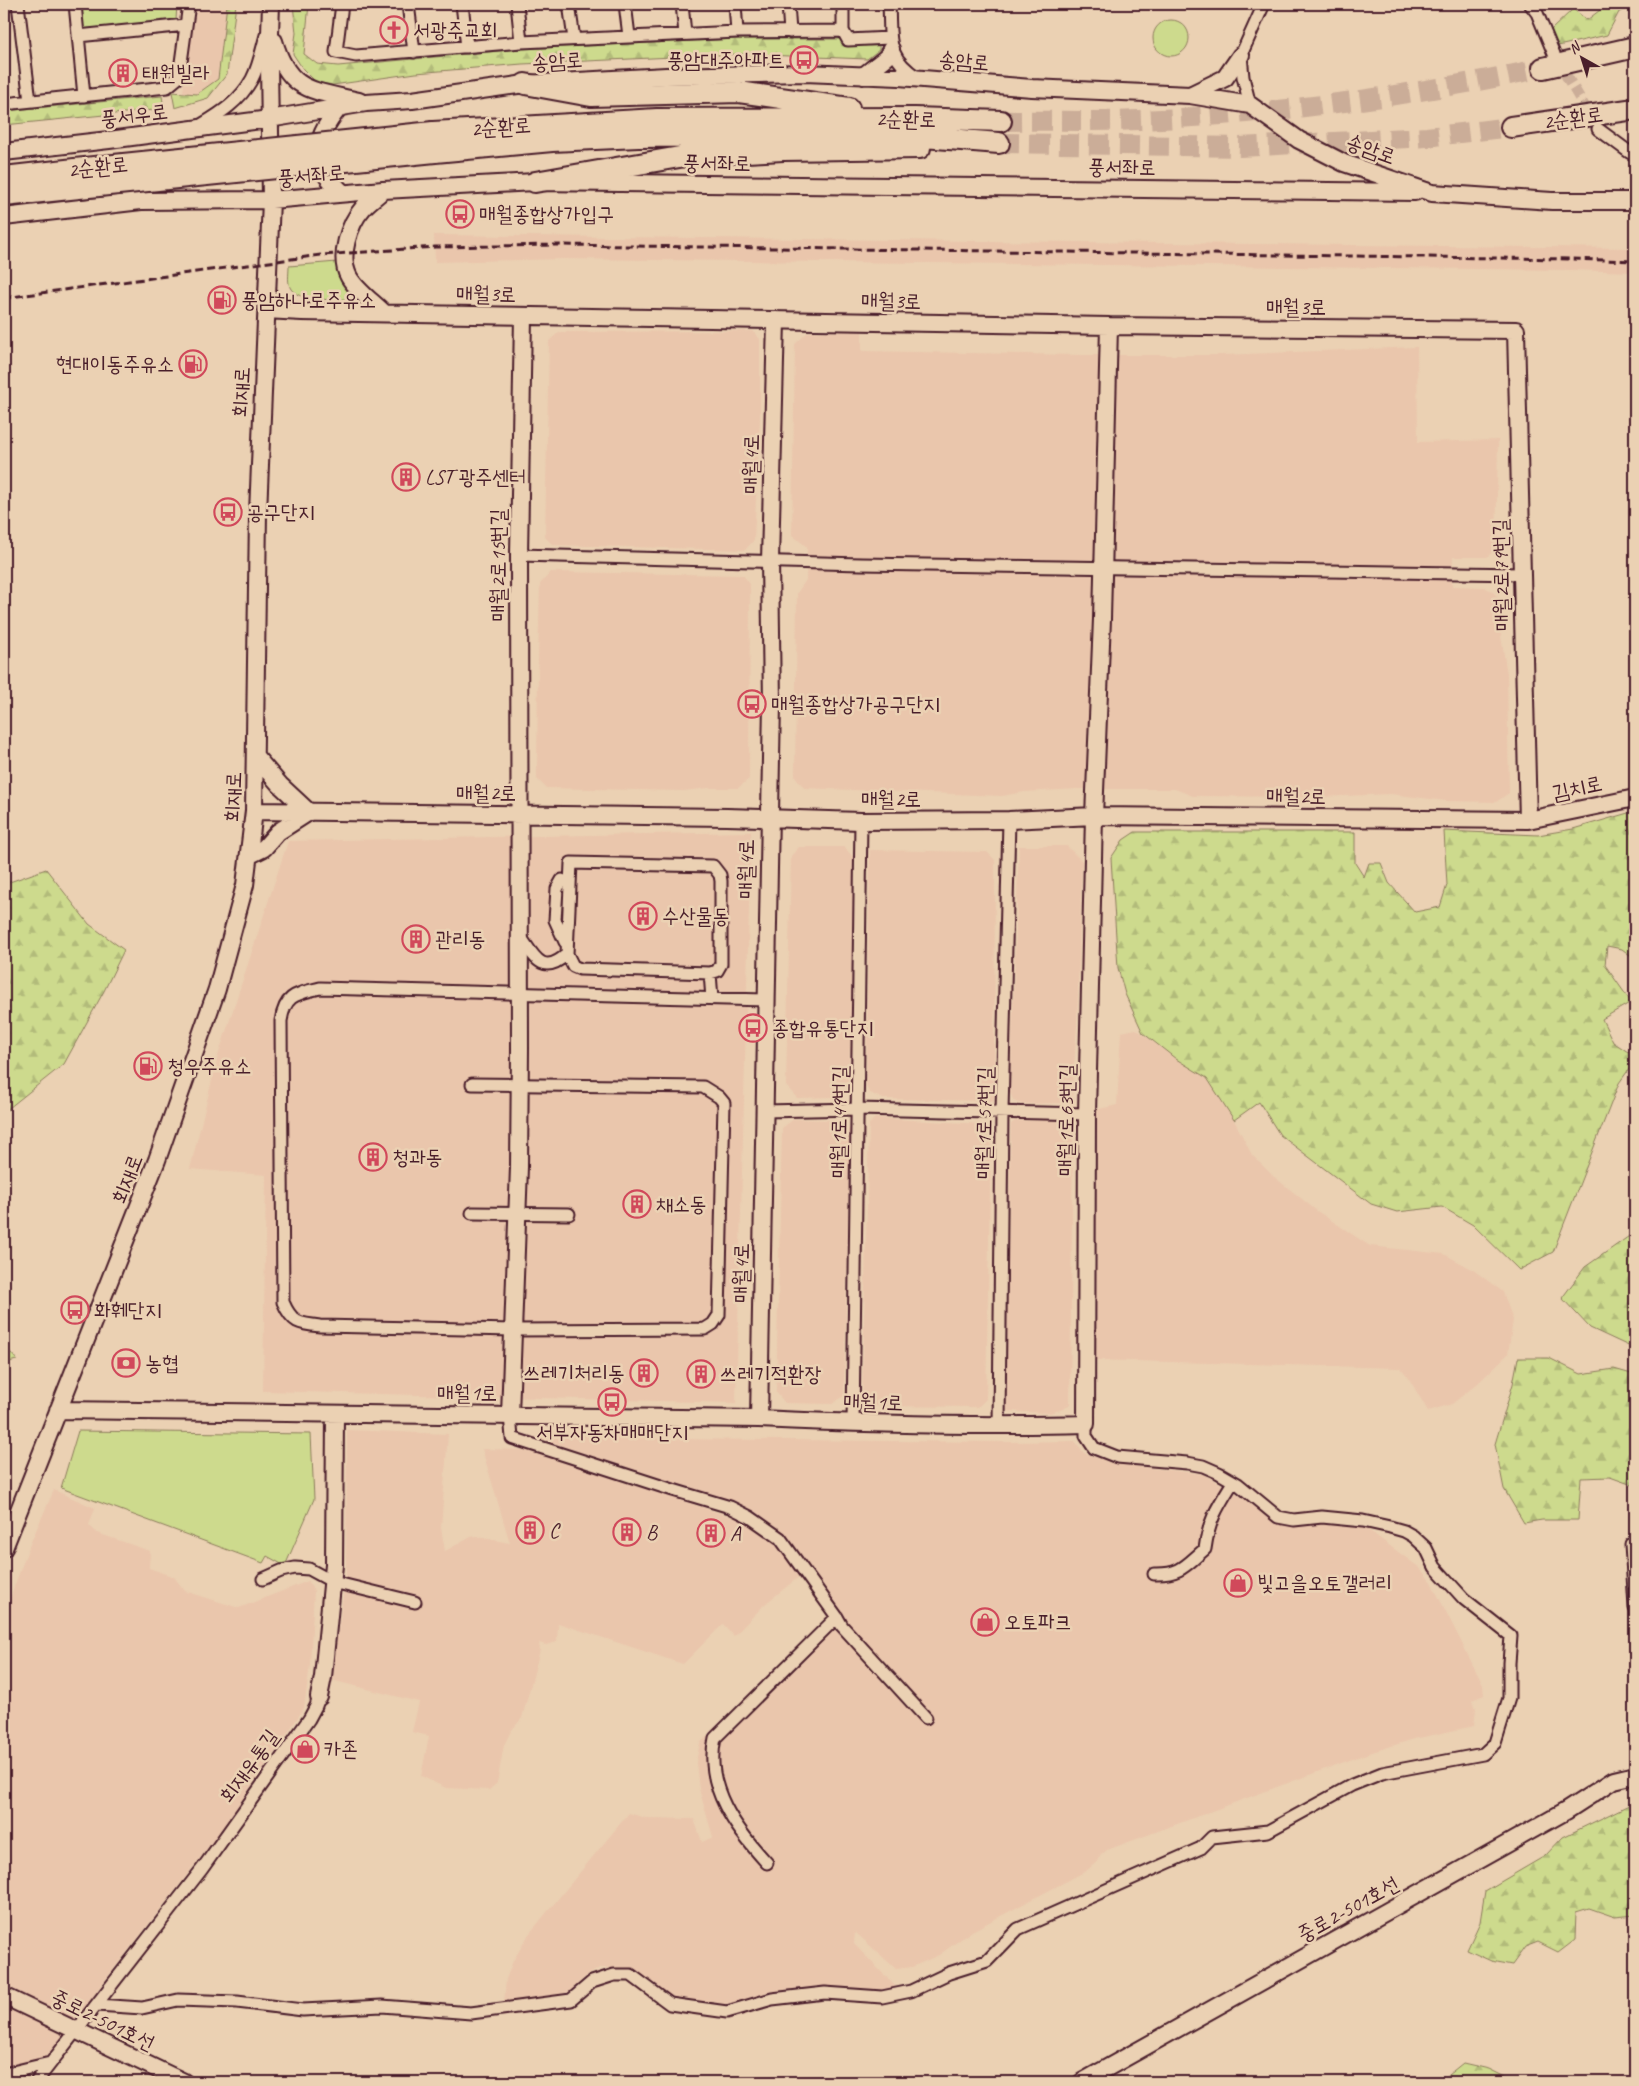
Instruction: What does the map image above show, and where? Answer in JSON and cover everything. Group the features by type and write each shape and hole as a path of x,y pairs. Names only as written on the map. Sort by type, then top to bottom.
{"highway":[{"path":"1548,61 1635,47"},
{"path":"526,84 591,96 739,92 915,118"},
{"name":"2순환로","path":"1511,127 1635,109"},
{"name":"2순환로","path":"4,196 77,178 433,132 657,118 1001,120"},
{"name":"2순환로","path":"4,176 77,178 436,152 552,141 638,137 886,134 999,143 898,149 783,150 691,155 535,182"}],"street":[{"path":"18,4 30,101"},
{"path":"75,4 84,96"},
{"path":"4,104 167,87 179,77 188,4"},
{"name":"회재로","path":"4,1548 96,1319 157,1160 217,988 239,911 250,855 254,811 258,513 271,200 269,24 271,4"},
{"path":"342,4 336,52 356,56 521,42 629,36 842,31"},
{"path":"408,4 414,52"},
{"path":"462,4 467,47"},
{"path":"517,4 521,42"},
{"path":"569,4 574,40"},
{"path":"625,4 629,36"},
{"path":"682,4 685,34"},
{"path":"735,4 738,32"},
{"path":"788,4 790,32"},
{"path":"843,4 842,31 848,40 891,43"},
{"path":"862,76 887,58 891,43 889,4"},
{"path":"1190,95 1225,78 1242,54 1264,4"},
{"path":"1530,4 1537,13 1548,61"},
{"path":"269,24 280,62 296,82 312,90 366,103"},
{"path":"194,129 224,112 244,91 253,78 269,24"},
{"path":"78,36 186,25"},
{"path":"891,43 902,68 919,79"},
{"path":"1242,54 1243,78 1250,105"},
{"name":"송암로","path":"269,119 366,103 412,100 526,84 666,76 805,73 919,79 1032,88 1190,95 1250,105 1299,140 1344,163 1432,192 1552,201 1635,202"},
{"path":"339,108 320,136 319,151 323,171 343,193"},
{"name":"풍서우로","path":"4,152 269,119"},
{"path":"1598,129 1635,155"},
{"name":"풍서좌로","path":"4,217 141,202 271,200 383,190 535,182 1432,192"},
{"path":"383,190 363,207 357,216 350,230 345,259 346,270 350,279 384,313"},
{"name":"매월3로","path":"266,310 1108,326 1516,330"},
{"name":"매월2로15번길","path":"510,1415 520,1084 519,554 523,316"},
{"name":"매월4로","path":"759,1418 768,819 772,703 770,561 776,320"},
{"name":"매월1로63번길","path":"1086,1424 1087,1114 1094,816 1098,765 1108,326"},
{"name":"매월2로79번길","path":"1516,330 1528,820"},
{"path":"519,554 861,564 1103,566 1522,574"},
{"path":"250,855 264,848 278,832 309,812 280,785 255,756"},
{"name":"김치로","path":"1528,820 1635,798"},
{"name":"매월2로","path":"254,811 862,821 1009,820 1094,816 1528,820"},
{"name":"매월1로57번길","path":"999,1426 1002,1112 1009,820"},
{"name":"매월1로49번길","path":"853,1424 862,821"},
{"path":"520,936 534,958 550,965 557,962 567,949 571,863 713,866 720,875 721,881 721,964 717,971 710,974 580,969 573,966 567,949 555,920 557,889 562,880"},
{"path":"710,974 712,999"},
{"path":"472,1084 703,1087 719,1097 724,1103 719,1315 713,1324 705,1330 514,1330 320,1326 302,1325 295,1321 288,1313 283,1302 281,1020 283,1009 288,1000 296,994 320,988 521,995 766,1000"},
{"path":"765,1111 858,1109 1087,1114"},
{"path":"472,1212 569,1214"},
{"name":"매월1로","path":"58,1410 759,1418 853,1424 999,1426 1086,1424"},
{"name":"회재유통길","path":"36,2082 202,1869 309,1719 316,1706 323,1676 333,1582 335,1414"},
{"path":"510,1415 512,1438 730,1507 750,1517 780,1538 842,1626 926,1718"},
{"path":"96,2005 142,2008 178,2000 237,2002 302,2010 382,2006 471,2013 571,2000 592,1982 614,1975 631,1975 670,2004 727,2012 781,1998 825,1993 882,1997 911,1992 949,1973 987,1961 1018,1929 1201,1848 1212,1837 1268,1831 1352,1785 1382,1773 1483,1754 1495,1743 1509,1698 1508,1663 1512,1636 1472,1606 1447,1582 1435,1567 1426,1548 1413,1536 1390,1526 1363,1521 1322,1517 1286,1519 1278,1516 1234,1482 1203,1466 1117,1457 1094,1448 1086,1436 1086,1424"},
{"path":"1154,1574 1169,1575 1179,1571 1205,1549 1208,1528 1217,1509 1234,1482"},
{"path":"1631,1544 1635,1607"},
{"path":"263,1579 280,1571 295,1568 310,1569 333,1582 415,1602"},
{"path":"767,1863 734,1824 723,1804 713,1768 712,1752 715,1738 837,1617"},
{"path":"1614,1780 1635,1764"},
{"name":"중로2-501호선","path":"1082,2082 1566,1811 1614,1780 1635,1775"},
{"name":"중로2-501호선","path":"4,1996 184,2082"},
{"path":"4,2074 50,2063"}],"shaded area":[{"path":"195,4 227,4 218,79 197,94 183,92"},
{"path":"434,235 1635,248 1635,272 561,259 435,262"},
{"path":"753,331 760,339 760,419 754,540 745,550 553,545 545,537 549,341 559,332"},
{"path":"862,331 862,351 1082,355 1222,355 1417,347 1418,442 1498,440 1496,549 1487,557 1453,557 1452,586 1484,587 1492,591 1502,602 1500,630 1507,674 1509,793 1496,802 1446,801 1391,794 1319,797 1193,796 1175,789 1077,789 1024,792 1002,796 804,788 795,776 797,593 806,580 807,547 792,535 795,344 808,332"},
{"path":"551,572 743,575 750,584 749,779 738,788 709,788 684,791 546,788 537,779 540,584"},
{"path":"751,832 736,1403 263,1391 266,1175 190,1169 218,1056 288,841"},
{"path":"1019,846 1067,846 1082,861 1077,1024 1072,1097 1067,1103 1022,1104 1014,1101 1010,1093"},
{"path":"799,847 844,847 855,859 848,1082 834,1097 797,1098 786,1086 791,856"},
{"path":"870,850 987,852 995,860 994,1101 883,1099 870,1093 866,1087"},
{"path":"1136,1029 1176,1059 1207,1078 1234,1120 1252,1155 1273,1176 1317,1211 1370,1246 1444,1254 1472,1269 1503,1292 1513,1320 1508,1354 1477,1384 1452,1404 1428,1411 1401,1368 1093,1360 1095,1110 1117,1105 1121,1032"},
{"path":"875,1118 983,1124 991,1134 986,1399 978,1407 866,1406 862,1403 869,1124"},
{"path":"794,1119 838,1120 850,1131 844,1396 832,1404 785,1403 776,1392 782,1128"},
{"path":"1068,1120 1073,1130 1070,1404 1064,1409 1049,1413 1007,1411 1005,1403 1011,1124 1015,1121"},
{"path":"347,1430 448,1434 441,1528 445,1551 473,1536 510,1543 482,1449 526,1450 738,1519 763,1531 778,1545 800,1576 765,1604 734,1636 723,1624 683,1664 558,1623 557,1642 546,1645 539,1643 540,1650 522,1718 511,1731 504,1745 497,1783 489,1790 446,1788 421,1776 429,1736 412,1732 419,1702 331,1680 346,1575"},
{"path":"543,1431 665,1439 1075,1441 1084,1453 1115,1464 1203,1474 1236,1493 1277,1524 1312,1523 1367,1529 1420,1568 1431,1582 1483,1685 1484,1695 1472,1700 1476,1708 1474,1726 1414,1739 1366,1754 1107,1850 1086,1871 972,1931 939,1955 912,1967 896,1969 855,1932 854,1944 899,1990 883,1993 769,1994 722,2006 673,2000 637,1972 621,1968 599,1968 585,1977 564,1997 504,2003 506,1979 513,1961 529,1934 629,1813 645,1818 694,1819 702,1842 713,1837 699,1789 696,1762 700,1743 711,1733 718,1740 844,1616 785,1534 753,1511 733,1501 675,1484 543,1439"},
{"path":"54,1490 95,1508 89,1525 97,1533 150,1551 149,1568 174,1577 185,1591 239,1608 308,1581 314,1591 310,1665 304,1708 218,1835 98,1989 69,2032 51,2053 38,2061 4,2069 4,1614 30,1544"}],"green space":[{"path":"79,4 177,4 176,20 81,29"},
{"path":"227,4 236,4 227,74 208,98 175,108 172,92 197,94 218,79"},
{"path":"293,4 309,4 304,54 317,64 338,66 521,49 738,39 841,39 879,43 879,50 867,59 738,54 522,64 416,73 333,85 316,82 303,69 293,54 296,33"},
{"path":"1608,4 1635,5 1619,12 1607,35 1558,46 1550,31 1573,9 1587,20"},
{"path":"1171,20 1184,25 1189,38 1184,51 1171,56 1158,51 1153,38 1158,25"},
{"path":"162,96 164,109 4,125 4,111"},
{"path":"349,261 359,298 313,299 296,294 290,287 288,278 289,266"},
{"path":"1635,811 1635,959 1622,949 1607,946 1605,965 1631,1002 1602,1019 1613,1042 1628,1052 1635,1045 1635,1061 1619,1083 1553,1252 1519,1270 1473,1225 1442,1207 1397,1212 1371,1204 1280,1135 1259,1102 1234,1120 1207,1078 1176,1059 1143,1033 1125,994 1118,968 1111,858 1123,840 1135,832 1355,832 1355,863 1364,877 1369,863 1381,863 1389,883 1415,912 1440,907 1447,885 1444,831 1538,835 1573,829"},
{"path":"46,869 89,924 124,950 64,1064 4,1112 4,884"},
{"path":"1635,1232 1635,1349 1590,1328 1562,1298 1585,1267"},
{"path":"4,1345 17,1360 4,1363"},
{"path":"1518,1358 1549,1358 1581,1374 1614,1369 1635,1375 1635,1486 1610,1477 1581,1478 1578,1520 1542,1520 1524,1523 1504,1489 1495,1444 1513,1384"},
{"path":"78,1431 311,1434 314,1499 285,1566 267,1556 263,1563 61,1488"},
{"path":"1635,1802 1635,1915 1615,1917 1589,1908 1576,1912 1575,1939 1558,1952 1538,1942 1525,1947 1512,1965 1491,1961 1467,1950 1480,1922 1485,1891 1545,1856 1563,1837"},
{"path":"1463,2063 1489,2069 1515,2082 1447,2082 1448,2075"}],"tunnel":[{"path":"1557,60 1592,119"},
{"path":"1001,121 1124,121 1243,113 1394,95 1543,68"},
{"path":"999,143 1240,147 1427,137 1511,127"}],"railway":[{"path":"4,298 321,255 435,247 558,245 1635,261"}],"place":[{"name":"서광주교회","path":"394,30"},
{"name":"풍암대주아파트","path":"804,60"},
{"name":"태원빌라","path":"123,73"},
{"name":"매월종합상가입구","path":"460,214"},
{"name":"풍암하나로주유소","path":"222,300"},
{"name":"현대이동주유소","path":"193,364"},
{"name":"LST 광주센터","path":"406,477"},
{"name":"공구단지","path":"228,512"},
{"name":"매월종합상가공구단지","path":"752,704"},
{"name":"수산물동","path":"643,916"},
{"name":"관리동","path":"416,939"},
{"name":"종합유통단지","path":"753,1028"},
{"name":"청우주유소","path":"148,1066"},
{"name":"청과동","path":"373,1157"},
{"name":"채소동","path":"637,1204"},
{"name":"화훼단지","path":"75,1310"},
{"name":"농협","path":"126,1363"},
{"name":"쓰레기처리동","path":"644,1373"},
{"name":"쓰레기적환장","path":"701,1374"},
{"name":"서부자동차매매단지","path":"612,1402"},
{"name":"C","path":"530,1530"},
{"name":"B","path":"627,1532"},
{"name":"A","path":"711,1533"},
{"name":"빛고을오토갤러리","path":"1238,1583"},
{"name":"오토파크","path":"985,1622"},
{"name":"카존","path":"305,1749"}]}
